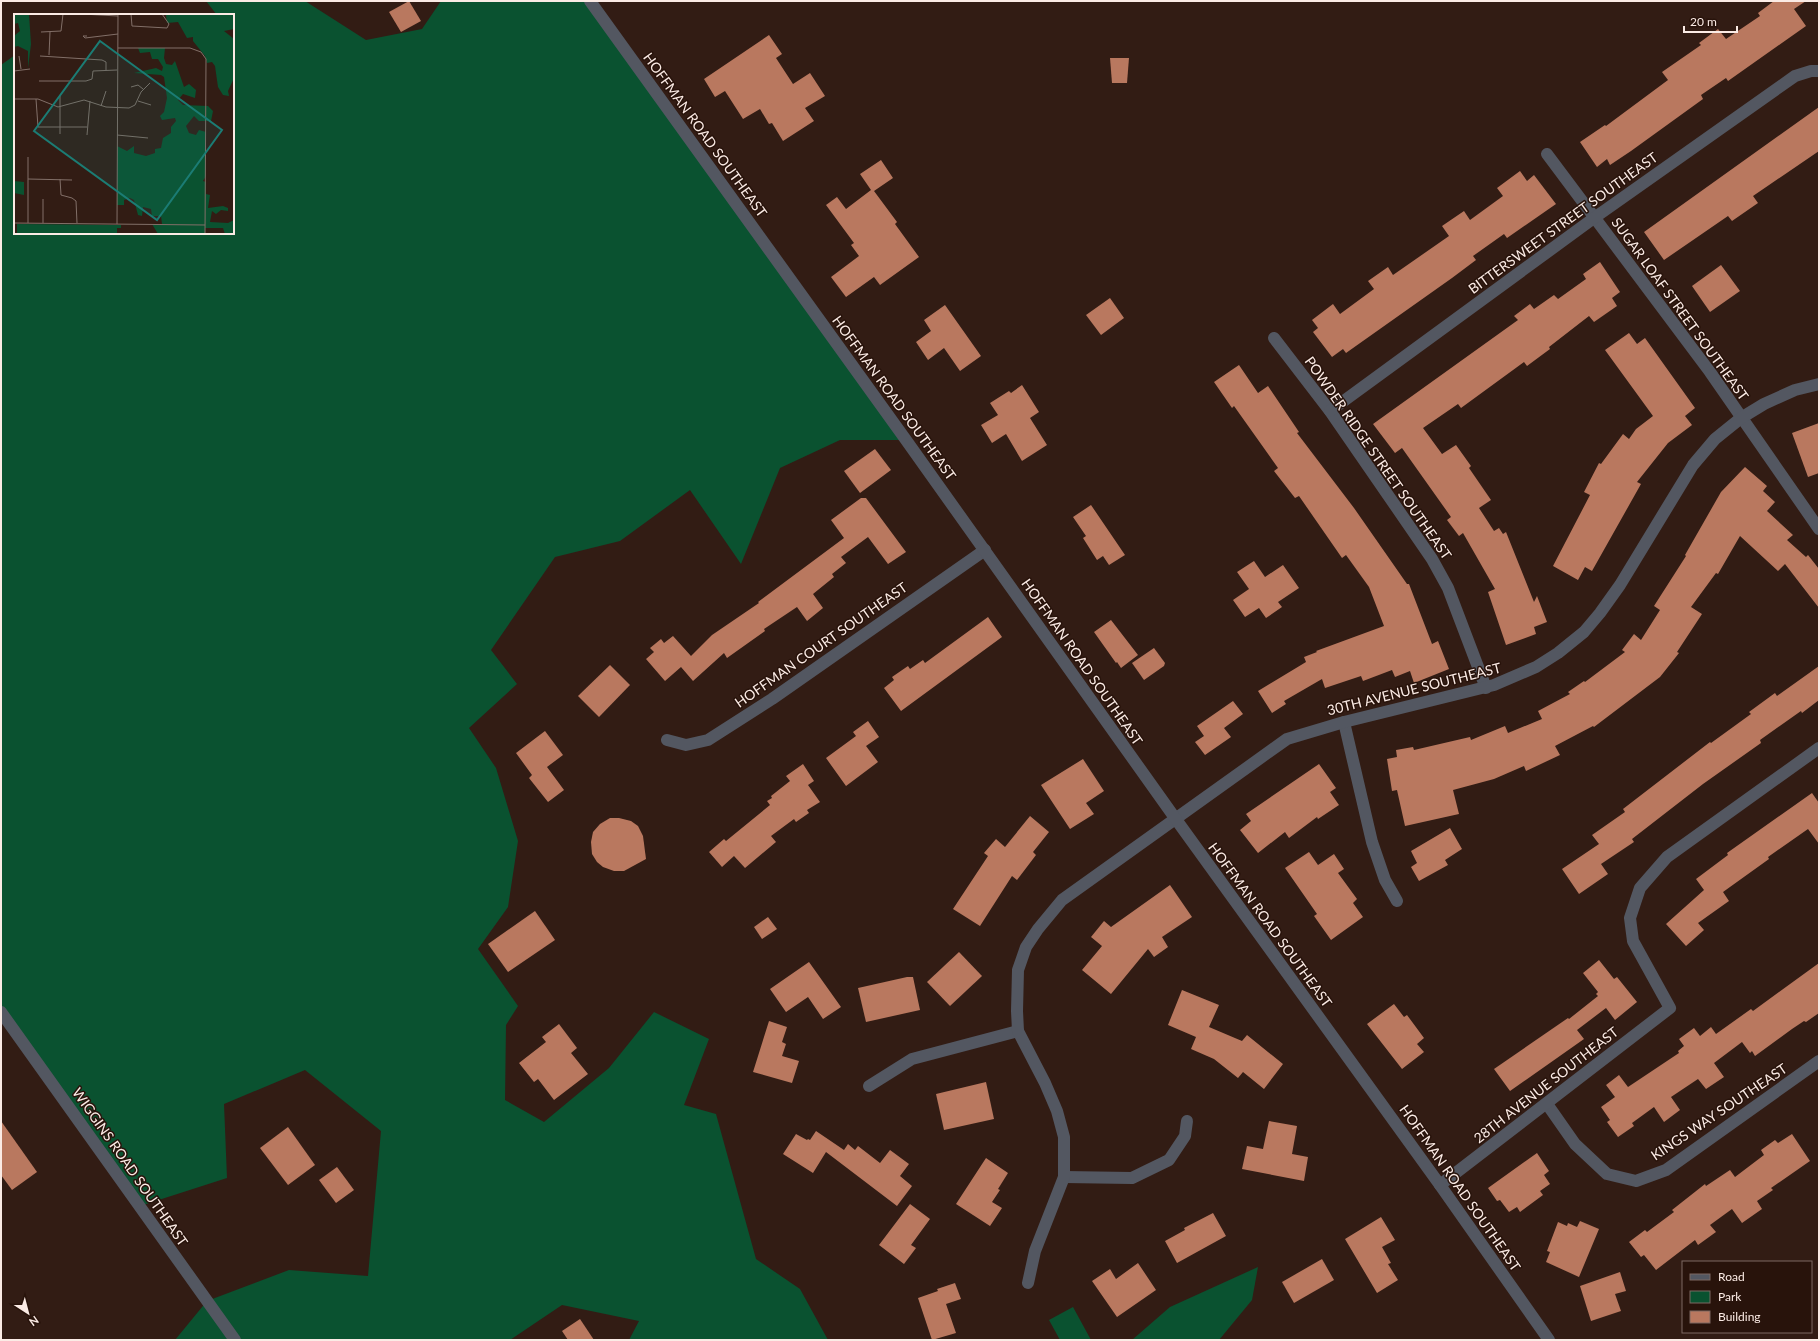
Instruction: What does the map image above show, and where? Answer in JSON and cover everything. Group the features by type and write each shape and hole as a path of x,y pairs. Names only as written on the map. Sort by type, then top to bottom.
{"street":[{"name":"HOFFMAN ROAD SOUTHEAST","path":"590,1 985,550 1175,818 1440,1185 1549,1340"},
{"name":"BITTERSWEET STREET SOUTHEAST","path":"1330,411 1594,218 1795,76 1811,71 1819,71"},
{"name":"SUGAR LOAF STREET SOUTHEAST","path":"1547,154 1710,372 1819,529"},
{"name":"POWDER RIDGE STREET SOUTHEAST","path":"1274,338 1330,411 1432,559 1448,588 1486,688"},
{"name":"30TH AVENUE SOUTHEAST","path":"1018,1031 1018,970 1026,947 1038,929 1062,900 1286,739 1344,722 1486,688 1506,681 1536,667 1558,654 1584,632 1600,613 1620,585 1693,465 1715,439 1741,418 1764,404 1795,390 1819,384"},
{"name":"HOFFMAN COURT SOUTHEAST","path":"667,740 686,745 708,740 772,699 985,550"},
{"path":"1344,722 1372,842 1385,880 1397,900"},
{"name":"28TH AVENUE SOUTHEAST","path":"1440,1185 1670,1008 1633,941 1630,918 1640,888 1667,857 1819,748"},
{"name":"WIGGINS ROAD SOUTHEAST","path":"1,1012 235,1340"},
{"path":"869,1086 912,1059 1018,1031 1058,1111 1064,1137 1064,1177 1035,1251 1028,1282"},
{"name":"KINGS WAY SOUTHEAST","path":"1546,1104 1575,1144 1607,1174 1636,1181 1666,1170 1708,1142 1819,1061"},
{"path":"1064,1177 1132,1178 1169,1160 1185,1136 1187,1121"}],"green space":[{"path":"206,1 305,1 366,40 422,29 441,1 590,1 906,440 840,440 780,468 741,564 690,490 620,541 555,557 491,650 517,684 469,728 496,768 518,841 508,907 478,949 518,1006 506,1025 505,1100 544,1122 609,1068 654,1012 709,1039 684,1105 716,1114 756,1259 800,1289 828,1340 629,1340 639,1321 562,1305 510,1340 175,1340 207,1301 289,1270 368,1276 381,1131 305,1070 224,1104 227,1178 140,1206 1,1011 1,65 14,56 14,234 234,234 234,14 216,14"},
{"path":"1258,1267 1252,1300 1219,1340 1132,1340 1170,1307"},
{"path":"1073,1307 1091,1340 1060,1340 1049,1320"}],"building":[{"path":"409,1 421,21 401,32 389,12"},
{"path":"1774,1 1806,1 1794,9 1806,26 1728,81 1726,78 1701,95 1703,99 1631,151 1610,165 1607,159 1597,167 1580,142 1605,125 1606,126 1668,80 1662,72 1701,45 1699,43 1718,29 1726,39 1760,16 1758,13"},
{"path":"769,35 782,54 776,58 793,84 810,73 825,96 805,108 814,121 783,141 772,123 769,124 760,109 743,119 725,91 715,97 704,79"},
{"path":"1110,58 1129,58 1127,83 1112,83"},
{"path":"1819,107 1819,151 1753,196 1758,203 1732,221 1728,216 1664,260 1644,232"},
{"path":"881,160 893,178 874,191 897,222 895,224 919,257 880,285 874,277 846,297 831,277 859,256 851,245 854,243 826,205 837,197 846,209 871,190 860,174"},
{"path":"1520,171 1527,181 1534,175 1556,204 1507,238 1504,234 1473,256 1476,260 1346,353 1343,349 1332,357 1313,332 1318,328 1312,320 1333,304 1340,314 1374,289 1368,281 1388,267 1393,275 1449,236 1442,226 1464,211 1470,220 1503,196 1497,188"},
{"path":"1600,262 1620,292 1612,298 1617,306 1594,322 1589,316 1549,347 1550,349 1527,366 1524,362 1461,408 1458,404 1423,428 1442,454 1456,445 1471,466 1469,468 1491,500 1479,508 1494,531 1499,528 1503,534 1506,532 1534,602 1537,596 1547,622 1534,627 1536,634 1506,645 1488,592 1495,589 1463,533 1459,536 1447,520 1451,517 1402,448 1395,453 1373,424 1518,320 1514,316 1530,304 1534,309 1554,295 1558,299 1586,279 1583,274"},
{"path":"1721,265 1740,291 1710,312 1692,286"},
{"path":"1110,298 1124,318 1101,335 1086,315"},
{"path":"945,305 981,356 960,371 944,348 928,360 916,342 931,331 924,320"},
{"path":"1629,333 1637,344 1645,338 1695,408 1685,416 1692,425 1668,443 1637,482 1641,484 1592,571 1585,567 1578,580 1553,566 1590,495 1584,492 1599,463 1601,464 1623,434 1629,439 1636,429 1653,416 1605,350"},
{"path":"1239,365 1258,393 1268,386 1299,432 1297,433 1354,508 1407,584 1409,584 1432,644 1438,641 1449,669 1414,683 1410,671 1395,677 1392,670 1363,681 1361,676 1325,688 1322,679 1284,701 1286,704 1272,713 1258,691 1306,662 1304,657 1317,652 1316,651 1384,626 1369,587 1346,555 1342,558 1299,496 1295,498 1274,471 1278,468 1234,406 1232,408 1214,382"},
{"path":"1022,385 1039,412 1030,418 1047,445 1022,461 1006,434 992,443 981,425 998,415 990,403 1009,391 1011,393"},
{"path":"1819,423 1819,473 1808,477 1792,433"},
{"path":"875,449 891,470 860,493 844,471"},
{"path":"1745,467 1767,486 1763,491 1775,502 1767,511 1793,535 1787,540 1806,557 1808,555 1819,569 1819,608 1785,564 1778,571 1740,536 1718,574 1716,573 1691,607 1702,614 1677,652 1679,653 1660,677 1594,727 1593,726 1555,746 1560,755 1526,771 1524,766 1494,779 1453,790 1459,814 1405,826 1397,790 1392,791 1387,759 1397,757 1396,750 1413,747 1414,750 1470,737 1471,740 1505,726 1508,733 1542,719 1538,711 1570,694 1568,692 1584,681 1585,682 1625,652 1622,650 1634,634 1641,640 1660,610 1654,606 1686,556 1685,555 1721,492"},
{"path":"861,498 866,498 906,552 888,564 868,537 841,557 846,563 832,574 834,577 813,594 823,608 807,621 797,607 764,629 765,631 727,658 724,653 693,681 681,667 665,681 646,659 654,652 650,648 661,639 664,643 673,636 691,656 712,635 759,603 758,602 844,538 831,520"},
{"path":"1091,505 1125,555 1109,565 1103,556 1097,560 1083,538 1086,536 1073,517"},
{"path":"1254,561 1265,577 1283,565 1299,588 1278,602 1282,607 1266,618 1259,608 1245,617 1233,600 1249,589 1237,572"},
{"path":"988,617 1002,637 901,711 884,688 894,680 892,677 908,666 910,669 923,660 925,663"},
{"path":"1111,620 1138,655 1121,668 1094,632"},
{"path":"1154,648 1165,663 1164,666 1144,680 1132,663"},
{"path":"610,665 630,685 599,717 578,696"},
{"path":"1819,666 1819,700 1802,713 1801,711 1760,740 1761,743 1703,784 1632,839 1634,842 1601,864 1608,874 1579,894 1562,869 1599,844 1592,835 1625,812 1623,809 1710,742 1711,743 1751,714 1749,712 1775,693 1777,696"},
{"path":"1233,701 1243,714 1224,728 1231,737 1205,755 1195,742 1204,736 1197,726"},
{"path":"868,721 879,737 866,746 878,762 846,786 826,758 856,736 853,732"},
{"path":"545,731 563,755 547,767 564,790 548,802 529,778 532,775 516,753"},
{"path":"1083,759 1104,791 1086,803 1094,814 1070,829 1041,785"},
{"path":"803,764 814,781 808,785 820,802 807,810 809,813 796,822 794,819 771,836 776,842 745,868 734,856 722,867 709,852 724,839 726,841 770,805 767,801 772,798 771,796 790,781 786,776"},
{"path":"1319,764 1336,788 1330,792 1339,805 1318,819 1317,817 1289,838 1285,832 1258,853 1240,830 1251,821 1246,814"},
{"path":"1812,793 1819,803 1819,844 1808,829 1768,857 1769,859 1723,892 1729,901 1698,923 1704,930 1686,946 1666,924 1704,890 1696,879 1728,855 1727,853"},
{"path":"1030,816 1049,832 1033,852 1036,855 1017,880 1012,876 980,926 953,909 988,856 984,853 996,839 1005,847"},
{"path":"610,818 619,818 631,821 638,826 643,836 646,859 624,871 614,871 603,867 597,862 592,854 591,842 593,832 600,824"},
{"path":"1450,828 1462,849 1445,860 1448,865 1419,881 1411,867 1417,863 1411,851"},
{"path":"1309,852 1318,865 1334,854 1344,869 1338,873 1357,899 1353,903 1363,917 1331,940 1314,916 1317,914 1285,868"},
{"path":"1170,885 1192,917 1162,937 1168,947 1154,957 1148,949 1111,994 1082,970 1102,946 1091,937 1104,921 1111,927"},
{"path":"535,911 555,940 508,972 488,944"},
{"path":"768,917 777,929 762,939 754,927"},
{"path":"959,952 982,976 950,1006 927,982"},
{"path":"1599,960 1614,979 1617,977 1637,1002 1615,1020 1606,1008 1577,1030 1584,1039 1510,1091 1494,1069 1568,1018 1569,1019 1598,996 1596,994 1598,992 1583,973"},
{"path":"809,962 841,1007 823,1019 808,997 786,1012 770,989"},
{"path":"1819,963 1819,1013 1792,1029 1755,1056 1752,1051 1750,1053 1742,1042 1714,1063 1724,1077 1706,1089 1698,1079 1671,1097 1680,1110 1664,1122 1654,1107 1632,1123 1634,1126 1618,1137 1607,1122 1610,1120 1601,1107 1615,1097 1606,1085 1619,1075 1628,1087 1679,1053 1678,1051 1684,1046 1679,1039 1694,1028 1700,1036 1711,1027 1716,1034 1751,1009 1753,1011"},
{"path":"913,977 920,1010 866,1022 858,988"},
{"path":"1182,990 1219,1005 1209,1027 1242,1041 1247,1035 1283,1064 1264,1089 1243,1072 1238,1078 1214,1059 1191,1049 1196,1037 1168,1025"},
{"path":"1394,1004 1404,1017 1407,1015 1424,1038 1417,1044 1424,1052 1402,1069 1367,1024"},
{"path":"769,1021 787,1027 782,1042 786,1044 782,1056 799,1061 792,1083 753,1072"},
{"path":"559,1024 577,1048 571,1053 588,1074 554,1100 538,1079 534,1082 519,1063 546,1042 542,1037"},
{"path":"986,1082 994,1119 944,1130 936,1094"},
{"path":"1,1121 37,1172 12,1190 1,1175"},
{"path":"1269,1121 1297,1126 1292,1154 1308,1157 1304,1181 1242,1169 1247,1146 1263,1149"},
{"path":"288,1127 315,1165 288,1185 260,1148"},
{"path":"816,1131 844,1150 848,1144 855,1150 858,1146 880,1163 890,1150 909,1164 900,1176 912,1186 897,1206 826,1152 813,1173 783,1154 796,1134 810,1140"},
{"path":"1792,1134 1810,1161 1771,1188 1773,1190 1757,1201 1762,1209 1742,1223 1732,1209 1710,1225 1716,1232 1698,1245 1695,1240 1656,1270 1644,1255 1641,1257 1629,1242 1645,1230 1647,1232 1674,1212 1672,1210 1705,1184 1706,1186 1730,1170 1735,1177 1764,1155 1761,1150 1775,1140 1778,1143"},
{"path":"1537,1153 1549,1171 1544,1175 1550,1184 1540,1191 1543,1195 1520,1212 1517,1207 1509,1212 1500,1200 1497,1201 1488,1188"},
{"path":"986,1158 1008,1173 998,1189 1000,1190 992,1202 1002,1208 990,1226 956,1204"},
{"path":"337,1167 354,1190 336,1203 319,1180"},
{"path":"910,1204 930,1219 911,1245 916,1248 904,1264 879,1245"},
{"path":"1213,1213 1226,1236 1177,1263 1165,1241 1185,1230 1184,1228"},
{"path":"1381,1217 1395,1240 1382,1247 1391,1263 1388,1264 1398,1280 1377,1293 1345,1239"},
{"path":"1580,1221 1599,1229 1579,1277 1546,1262 1550,1252 1547,1251 1558,1222 1567,1226 1568,1223 1577,1227"},
{"path":"1322,1259 1334,1280 1294,1303 1282,1282"},
{"path":"1138,1263 1156,1290 1117,1317 1092,1281 1110,1269 1116,1279"},
{"path":"1620,1272 1626,1291 1615,1294 1621,1311 1591,1321 1580,1286"},
{"path":"955,1283 961,1299 946,1304 956,1333 932,1340 918,1298 938,1291 937,1289"},
{"path":"580,1319 594,1340 568,1340 562,1331"}]}
